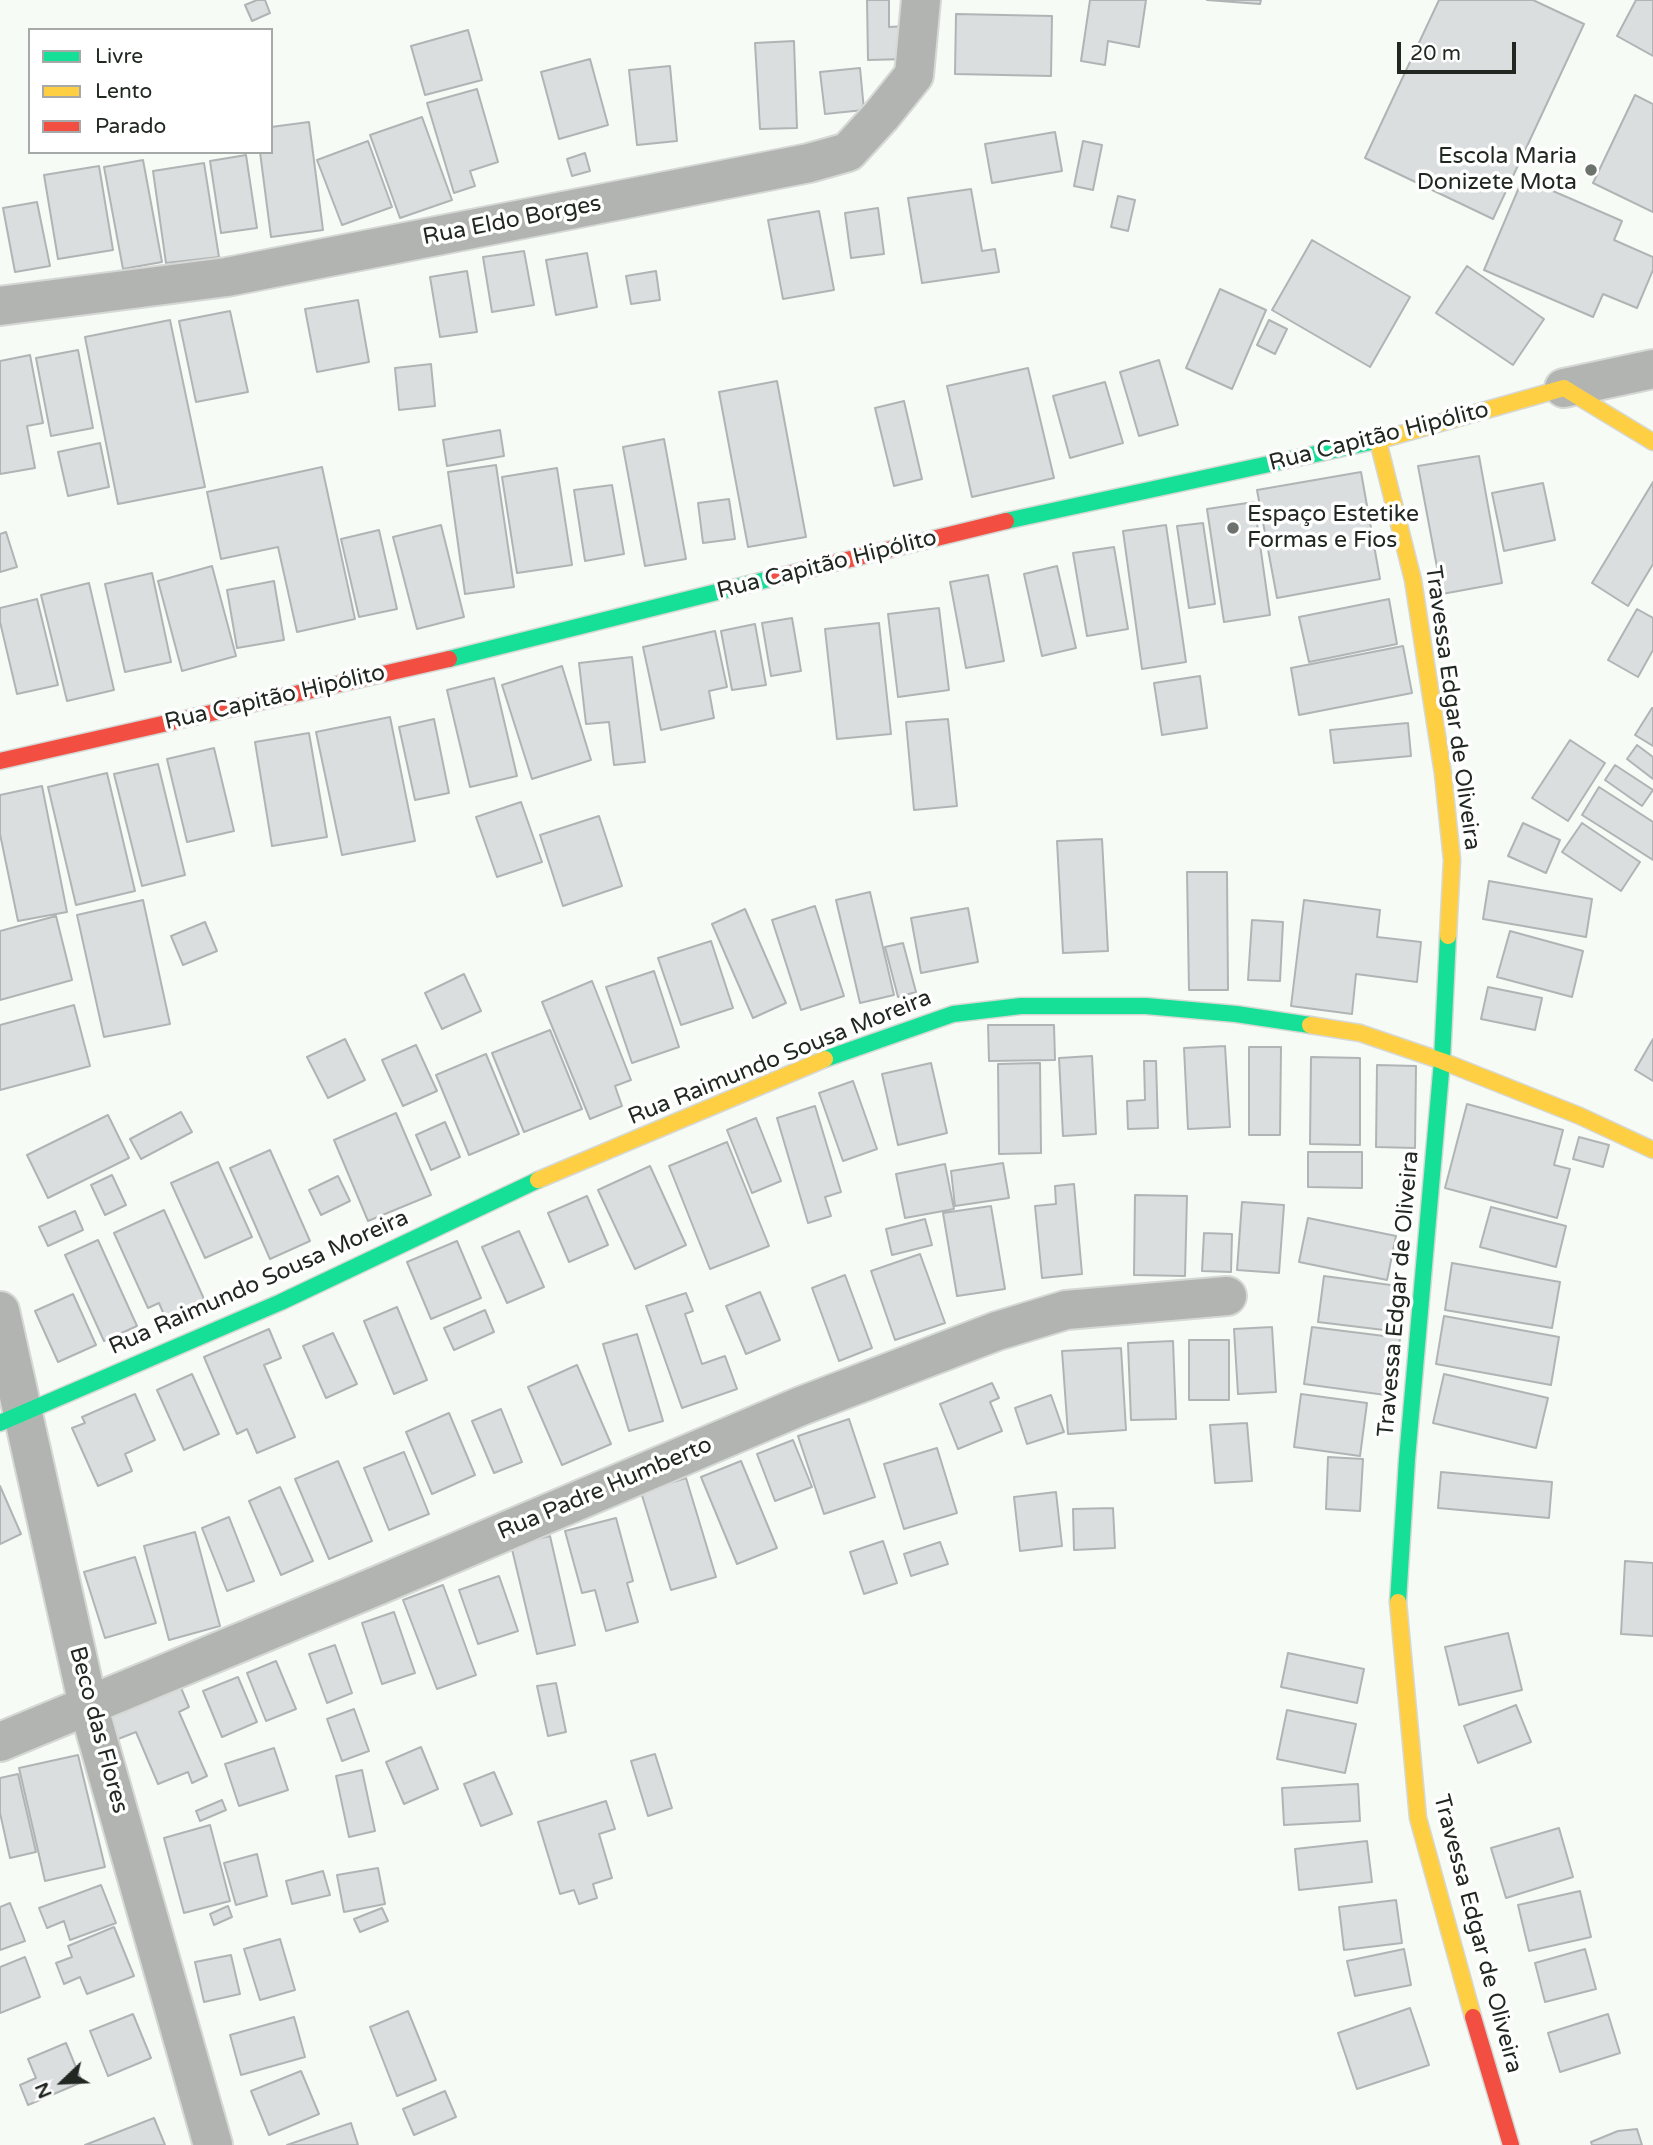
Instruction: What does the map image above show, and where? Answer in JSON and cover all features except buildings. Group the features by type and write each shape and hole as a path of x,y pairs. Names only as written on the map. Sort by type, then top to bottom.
{"street":[{"name":"Rua Eldo Borges","path":"0,306 227,278 809,163 848,152 914,75 921,0"},
{"name":"Rua Capitão Hipólito","path":"0,761 453,658 987,526 1378,441 1564,388 1653,369"},
{"path":"1564,388 1653,442"},
{"name":"Travessa Edgar de Oliveira","path":"1378,441 1413,580 1443,774 1451,848 1442,1061 1407,1460 1398,1597 1418,1818 1511,2145"},
{"name":"Rua Raimundo Sousa Moreira","path":"11,1418 281,1302 560,1170 827,1058 953,1014 1021,1006 1146,1006 1236,1014 1360,1033 1442,1061 1580,1116 1653,1150"},
{"name":"Rua Padre Humberto","path":"0,1742 392,1580 801,1406 997,1331 1066,1310 1227,1296"},
{"name":"Beco das Flores","path":"0,1311 11,1418 88,1705 213,2145"}],"traffic: fast":[{"path":"1006,521 1380,440"},
{"path":"449,659 777,577"},
{"path":"1398,1602 1407,1459 1442,1061 1448,936"},
{"path":"825,1059 953,1014 1021,1006 1146,1006 1236,1014 1310,1025"},
{"path":"0,1423 281,1302 538,1180"}],"traffic: slow":[{"path":"1380,440 1564,388 1653,442"},
{"path":"1378,441 1413,580 1443,774 1452,860 1448,936"},
{"path":"1310,1025 1360,1033 1442,1061 1580,1116 1653,1150"},
{"path":"538,1180 825,1059"},
{"path":"1398,1602 1418,1818 1473,2017"}],"traffic: jam":[{"path":"777,577 1006,521"},
{"path":"0,761 449,659"},
{"path":"1473,2017 1511,2145"}],"place":[{"name":"Escola Maria Donizete Mota","path":"1591,170"},
{"name":"Espaço Estetike Formas e Fios","path":"1233,528"}]}
